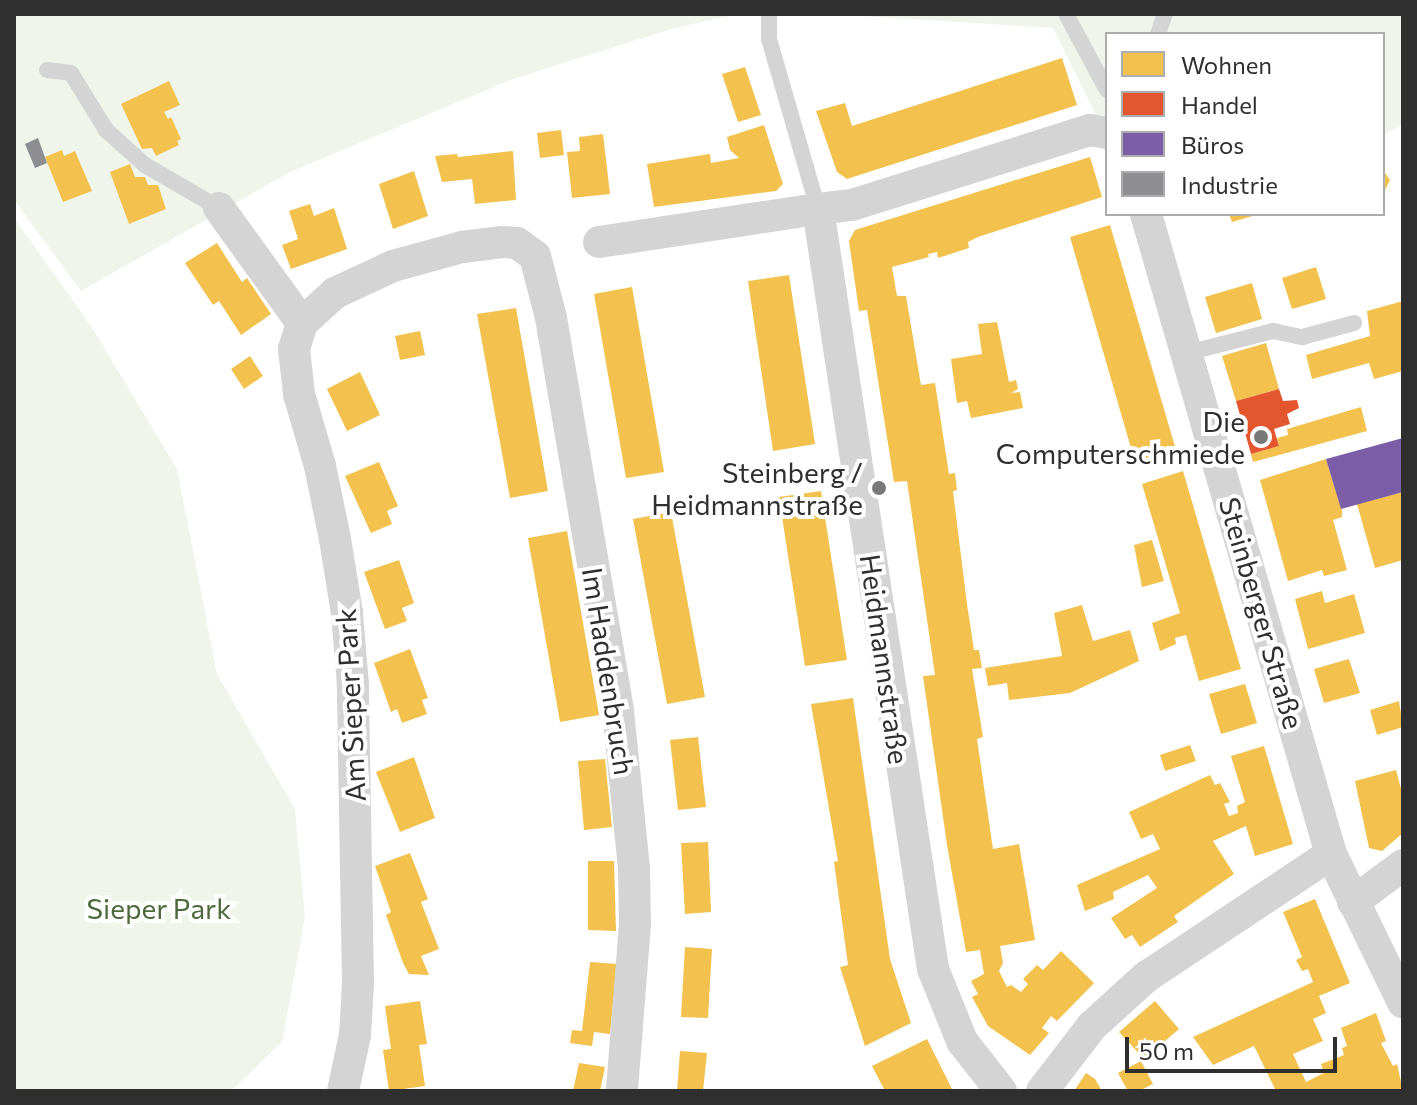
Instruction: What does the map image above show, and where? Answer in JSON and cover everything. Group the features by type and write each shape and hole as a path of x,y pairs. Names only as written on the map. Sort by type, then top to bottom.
{"street":[{"path":"599,242 867,200 1090,130 1105,133"},
{"path":"219,208 302,323"},
{"name":"Heidmannstraße","path":"818,209 931,957 946,1008 962,1041 1001,1091"},
{"name":"Steinberger Straße","path":"1147,216 1331,854 1403,1002"},
{"name":"Im Haddenbruch","path":"302,323 335,293 393,266 462,247 503,242 517,243 535,256 551,318 618,711 628,798 635,924 622,1091"},
{"name":"Am Sieper Park","path":"302,323 294,349 294,370 335,539 347,613 353,685 358,983 355,1035 343,1091"},
{"path":"1042,1091 1092,1026 1146,977 1331,854"},
{"path":"1353,902 1403,865"}],"lane":[{"path":"769,14 769,39 818,209"},
{"path":"1066,14 1105,86"},
{"path":"47,70 71,73 106,130 145,165 219,208"},
{"path":"1187,353 1273,331 1302,337 1354,323"}],"green space":[{"path":"14,14 738,14 675,28 513,79 290,172 81,291 14,200"},
{"path":"828,14 1403,14 1403,124 1385,134 1385,32 1105,32 1105,117 1096,115 1053,28"},
{"name":"Sieper Park","path":"14,218 91,326 177,469 217,674 295,809 305,917 282,1042 231,1091 14,1091"}],"building: Wohnen":[{"path":"1062,58 1077,105 847,179 837,172 816,111 845,103 852,126"},
{"path":"745,67 761,115 738,122 722,74"},
{"path":"169,81 180,105 164,112 168,119 171,117 181,139 177,141 179,145 156,156 152,148 142,149 121,104"},
{"path":"764,125 783,184 776,191 654,207 647,164 710,154 711,163 739,158 730,150 727,137"},
{"path":"561,130 564,155 540,158 537,133"},
{"path":"603,134 610,194 572,198 567,152 580,151 579,137"},
{"path":"62,150 64,156 75,151 92,191 63,202 45,157"},
{"path":"513,151 516,200 475,204 472,179 442,182 435,156 457,154 458,157"},
{"path":"1090,157 1102,197 978,237 968,242 969,248 938,258 937,252 928,254 929,257 892,267 897,296 906,296 921,385 935,383 949,474 955,473 957,490 953,491 967,604 974,650 979,650 982,668 972,669 983,737 977,739 993,849 1019,844 1035,940 1000,946 1003,963 999,971 1007,987 1011,985 1021,992 1028,984 1023,979 1037,965 1043,970 1061,951 1094,983 1057,1021 1051,1016 1042,1028 1049,1033 1030,1055 988,1026 972,997 978,994 971,981 984,974 980,950 966,952 947,845 923,676 935,675 907,481 894,482 867,310 859,311 849,241 855,230"},
{"path":"130,164 135,177 145,177 148,185 158,185 166,209 129,224 110,172"},
{"path":"414,171 428,216 393,229 379,184"},
{"path":"1385,173 1390,180 1385,190"},
{"path":"310,204 314,216 334,208 347,249 291,269 282,245 298,239 289,211"},
{"path":"1230,216 1253,216 1232,222"},
{"path":"1110,225 1176,450 1135,462 1070,237"},
{"path":"217,243 242,282 247,278 271,314 241,335 219,301 213,305 185,263"},
{"path":"1316,267 1326,299 1292,309 1282,278"},
{"path":"789,275 815,444 773,451 748,281"},
{"path":"1252,283 1262,319 1216,333 1205,297"},
{"path":"632,287 664,472 626,478 594,294"},
{"path":"1403,301 1403,371 1374,379 1369,363 1312,379 1306,355 1370,336 1367,311"},
{"path":"516,308 548,491 510,498 477,314"},
{"path":"997,322 1009,382 1016,380 1018,389 1011,393 1020,392 1023,408 971,418 967,401 957,403 951,359 982,354 978,324"},
{"path":"420,331 425,355 400,360 395,336"},
{"path":"1266,343 1279,389 1236,401 1222,356"},
{"path":"250,356 263,376 244,389 231,369"},
{"path":"360,372 380,415 347,431 327,389"},
{"path":"1361,407 1367,431 1253,462 1251,454 1279,446 1277,438 1288,435 1287,429"},
{"path":"1326,459 1342,511 1342,517 1333,520 1347,570 1324,576 1322,570 1288,581 1260,480"},
{"path":"379,462 398,506 387,511 392,524 371,533 345,476"},
{"path":"1183,471 1241,669 1199,681 1186,635 1175,638 1176,644 1160,651 1152,623 1180,613 1142,484"},
{"path":"821,491 847,660 805,666 779,497"},
{"path":"1403,492 1403,560 1375,568 1357,504"},
{"path":"671,512 705,697 667,704 633,519"},
{"path":"567,531 599,715 560,722 528,538"},
{"path":"1152,540 1164,581 1142,587 1134,545"},
{"path":"399,560 414,603 402,608 407,621 385,629 364,572"},
{"path":"1322,591 1325,603 1354,594 1365,633 1308,649 1295,599"},
{"path":"1082,605 1093,641 1130,630 1139,661 1070,693 1009,700 1007,683 988,686 985,668 1062,656 1054,613"},
{"path":"410,649 428,698 422,700 427,714 402,723 397,709 391,712 374,663"},
{"path":"1349,659 1360,693 1324,703 1314,669"},
{"path":"1245,684 1257,723 1221,734 1209,694"},
{"path":"853,698 890,959 911,1023 865,1046 840,967 848,965 834,862 838,861 811,704"},
{"path":"1399,701 1403,727 1377,735 1370,710"},
{"path":"698,737 706,807 678,810 670,740"},
{"path":"1190,745 1196,761 1165,771 1160,755"},
{"path":"1264,746 1293,844 1255,856 1246,826 1213,841 1234,874 1174,916 1178,922 1140,947 1132,935 1125,939 1111,918 1157,888 1148,875 1113,892 1114,899 1085,911 1077,885 1160,849 1153,834 1141,839 1129,812 1210,775 1215,785 1220,783 1230,802 1224,804 1229,816 1238,813 1237,806 1245,802 1231,756"},
{"path":"414,757 435,818 400,832 376,772"},
{"path":"605,759 612,827 584,830 578,761"},
{"path":"1396,770 1403,796 1403,833 1382,851 1369,848 1355,781"},
{"path":"708,842 711,912 685,914 681,843"},
{"path":"410,853 428,899 421,902 439,949 421,956 429,975 409,974 403,963 386,915 391,912 375,866"},
{"path":"588,861 614,861 616,931 588,930"},
{"path":"1315,899 1350,983 1319,996 1326,1013 1313,1019 1323,1041 1293,1054 1306,1082 1324,1073 1321,1064 1344,1055 1342,1048 1347,1046 1341,1028 1376,1013 1386,1041 1381,1043 1393,1066 1397,1064 1403,1091 1276,1091 1254,1046 1213,1065 1193,1037 1313,982 1308,969 1302,971 1296,960 1302,957 1283,912"},
{"path":"685,947 712,949 708,1018 681,1017"},
{"path":"590,962 617,964 610,1034 594,1032 592,1046 570,1043 572,1030 582,1031"},
{"path":"420,1001 427,1044 419,1045 425,1086 389,1091 383,1050 391,1049 385,1006"},
{"path":"1155,1001 1179,1029 1144,1059 1119,1032"},
{"path":"927,1039 953,1091 885,1091 872,1066"},
{"path":"680,1051 707,1053 703,1091 677,1091"},
{"path":"1141,1061 1153,1084 1139,1091 1128,1091 1118,1073"},
{"path":"579,1063 605,1067 600,1091 573,1091"},
{"path":"1086,1073 1095,1079 1102,1091 1074,1091"}],"building: Handel":[{"path":"1279,389 1283,401 1297,400 1299,408 1287,414 1290,424 1274,429 1279,446 1251,454 1236,401"}],"building: Büros":[{"path":"1403,438 1403,492 1341,509 1326,459"}],"building: Industrie":[{"path":"38,138 47,163 35,168 25,144"}],"place":[{"name":"Die Computerschmiede","path":"1261,437"},
{"name":"Steinberg / Heidmannstraße","path":"879,488"}]}
